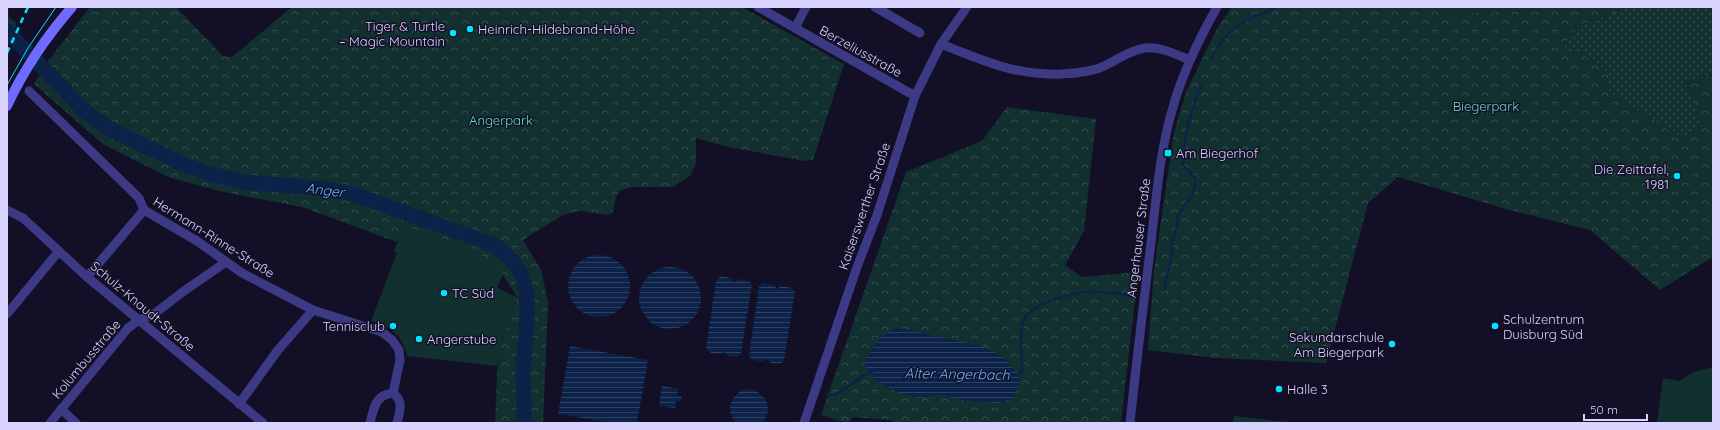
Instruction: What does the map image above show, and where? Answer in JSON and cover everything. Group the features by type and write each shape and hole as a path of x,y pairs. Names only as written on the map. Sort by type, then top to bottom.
{"street":[{"path":"7,106 43,46 72,7"},
{"name":"Berzeliusstraße","path":"758,7 915,96"},
{"path":"795,28 806,7"},
{"path":"875,7 920,33"},
{"name":"Kaiserswerther Straße","path":"804,423 859,260 877,216 915,96 941,44 967,7"},
{"name":"Angerhauser Straße","path":"1130,423 1159,178 1173,107 1190,60 1217,7"},
{"path":"941,44 996,66 1013,71 1041,73 1062,74 1102,67 1131,52 1147,48 1166,51 1190,60"},
{"name":"Hermann-Rinne-Straße","path":"29,91 139,198 144,210 197,241 242,273 313,310 382,332 392,340 399,350 400,360 392,393"},
{"name":"Schulz-Knaudt-Straße","path":"7,210 23,218 88,277 263,423"},
{"path":"88,277 144,210"},
{"path":"7,314 59,251"},
{"name":"Kolumbusstraße","path":"50,423 128,328 139,320 154,314 184,290 226,262"},
{"path":"239,404 278,350 313,310"},
{"path":"370,423 375,402 380,396 392,393 397,396 401,405 397,423"},
{"path":"61,409 76,423"}],"green space":[{"path":"8,7 9,17 17,24 7,46"},
{"name":"Angerpark","path":"90,7 176,7 223,56 232,57 292,7 742,7 844,64 813,160 805,161 728,147 696,138 696,163 691,175 673,187 631,187 619,191 615,200 613,212 608,215 579,211 563,215 523,240 541,270 548,302 543,423 495,423 498,351 517,297 494,261 403,227 397,242 302,207 219,191 168,177 103,144 34,84 48,61"},
{"name":"Biegerpark","path":"1232,7 1445,7 1446,14 1528,11 1530,7 1619,7 1621,11 1576,27 1561,51 1580,51 1609,73 1609,92 1683,138 1702,127 1685,82 1713,74 1713,262 1711,258 1660,290 1590,230 1506,209 1398,177 1368,203 1326,363 1215,358 1148,350 1154,270 1174,132 1186,92 1218,27"},
{"path":"1445,7 1530,7 1528,11 1446,14"},
{"path":"1619,7 1713,7 1713,74 1685,82 1703,127 1683,138 1609,92 1609,73 1580,51 1561,51 1576,27 1620,11"},
{"path":"1007,107 1096,119 1084,231 1065,265 1082,277 1138,272 1121,423 894,423 892,420 853,417 848,423 821,415 906,172 982,141"},
{"name":"TC Süd","path":"403,227 429,233 494,261 503,273 497,288 517,297 498,351 497,366 407,356 402,342 395,333 371,321 397,253 394,251"},
{"path":"1713,367 1713,423 1657,423 1663,378 1680,381 1693,372"},
{"path":"1234,416 1299,423 1233,423"}],"water":[{"path":"599,255 616,260 621,264 625,269 630,286 625,303 621,308 616,312 599,317 582,312 577,308 573,303 568,286 573,269 577,264 582,260"},
{"path":"670,267 682,270 692,276 698,286 701,298 698,310 692,320 682,326 670,329 658,326 648,320 642,310 639,298 642,286 648,276 658,270"},
{"path":"721,276 731,278 734,282 738,279 749,281 752,285 741,353 738,357 728,356 724,352 715,354 706,349 716,280"},
{"path":"763,283 774,285 777,289 781,286 792,288 795,292 784,360 781,364 771,363 767,359 757,361 749,356 759,287"},
{"path":"899,328 982,346 1004,357 1018,375 1020,381 1014,398 998,403 966,401 941,395 918,398 897,392 876,381 863,363 874,347 888,332"},
{"path":"570,346 648,360 637,423 613,423 558,414"},
{"path":"662,386 678,389 677,396 682,396 681,402 676,401 675,408 659,406"},
{"path":"745,389 758,392 766,400 768,411 762,423 736,423 733,418 730,409 733,399"}],"waterway":[{"name":"Alter Angerbach","path":"1211,60 1222,41 1231,31 1252,17 1269,11 1275,7"},
{"name":"Anger","path":"7,31 86,112 110,129 180,163 209,174 243,182 320,188 353,194 494,245 508,256 519,271 526,291 527,314 523,374 524,423"},
{"name":"Alter Angerbach","path":"1164,290 1173,251 1171,243 1177,228 1178,215 1193,194 1196,179 1183,165 1183,155 1188,124 1201,86"},
{"name":"Alter Angerbach","path":"1017,375 1022,372 1022,326 1028,314 1034,309 1052,300 1080,293 1098,292 1130,295"},
{"name":"Alter Angerbach","path":"827,395 835,395 869,372 872,372"}],"tram line":[{"path":"7,85 28,48 56,7"}],"railway":[{"path":"7,53 28,7"}],"place":[{"name":"Heinrich-Hildebrand-Höhe","path":"470,29"},
{"name":"Tiger & Turtle – Magic Mountain","path":"453,33"},
{"name":"Am Biegerhof","path":"1168,153"},
{"name":"Die Zeittafel, 1981","path":"1677,176"},
{"name":"TC Süd","path":"444,293"},
{"name":"Tennisclub","path":"393,326"},
{"name":"Schulzentrum Duisburg Süd","path":"1495,326"},
{"name":"Angerstube","path":"419,339"},
{"name":"Sekundarschule Am Biegerpark","path":"1392,344"},
{"name":"Halle 3","path":"1279,389"}]}
